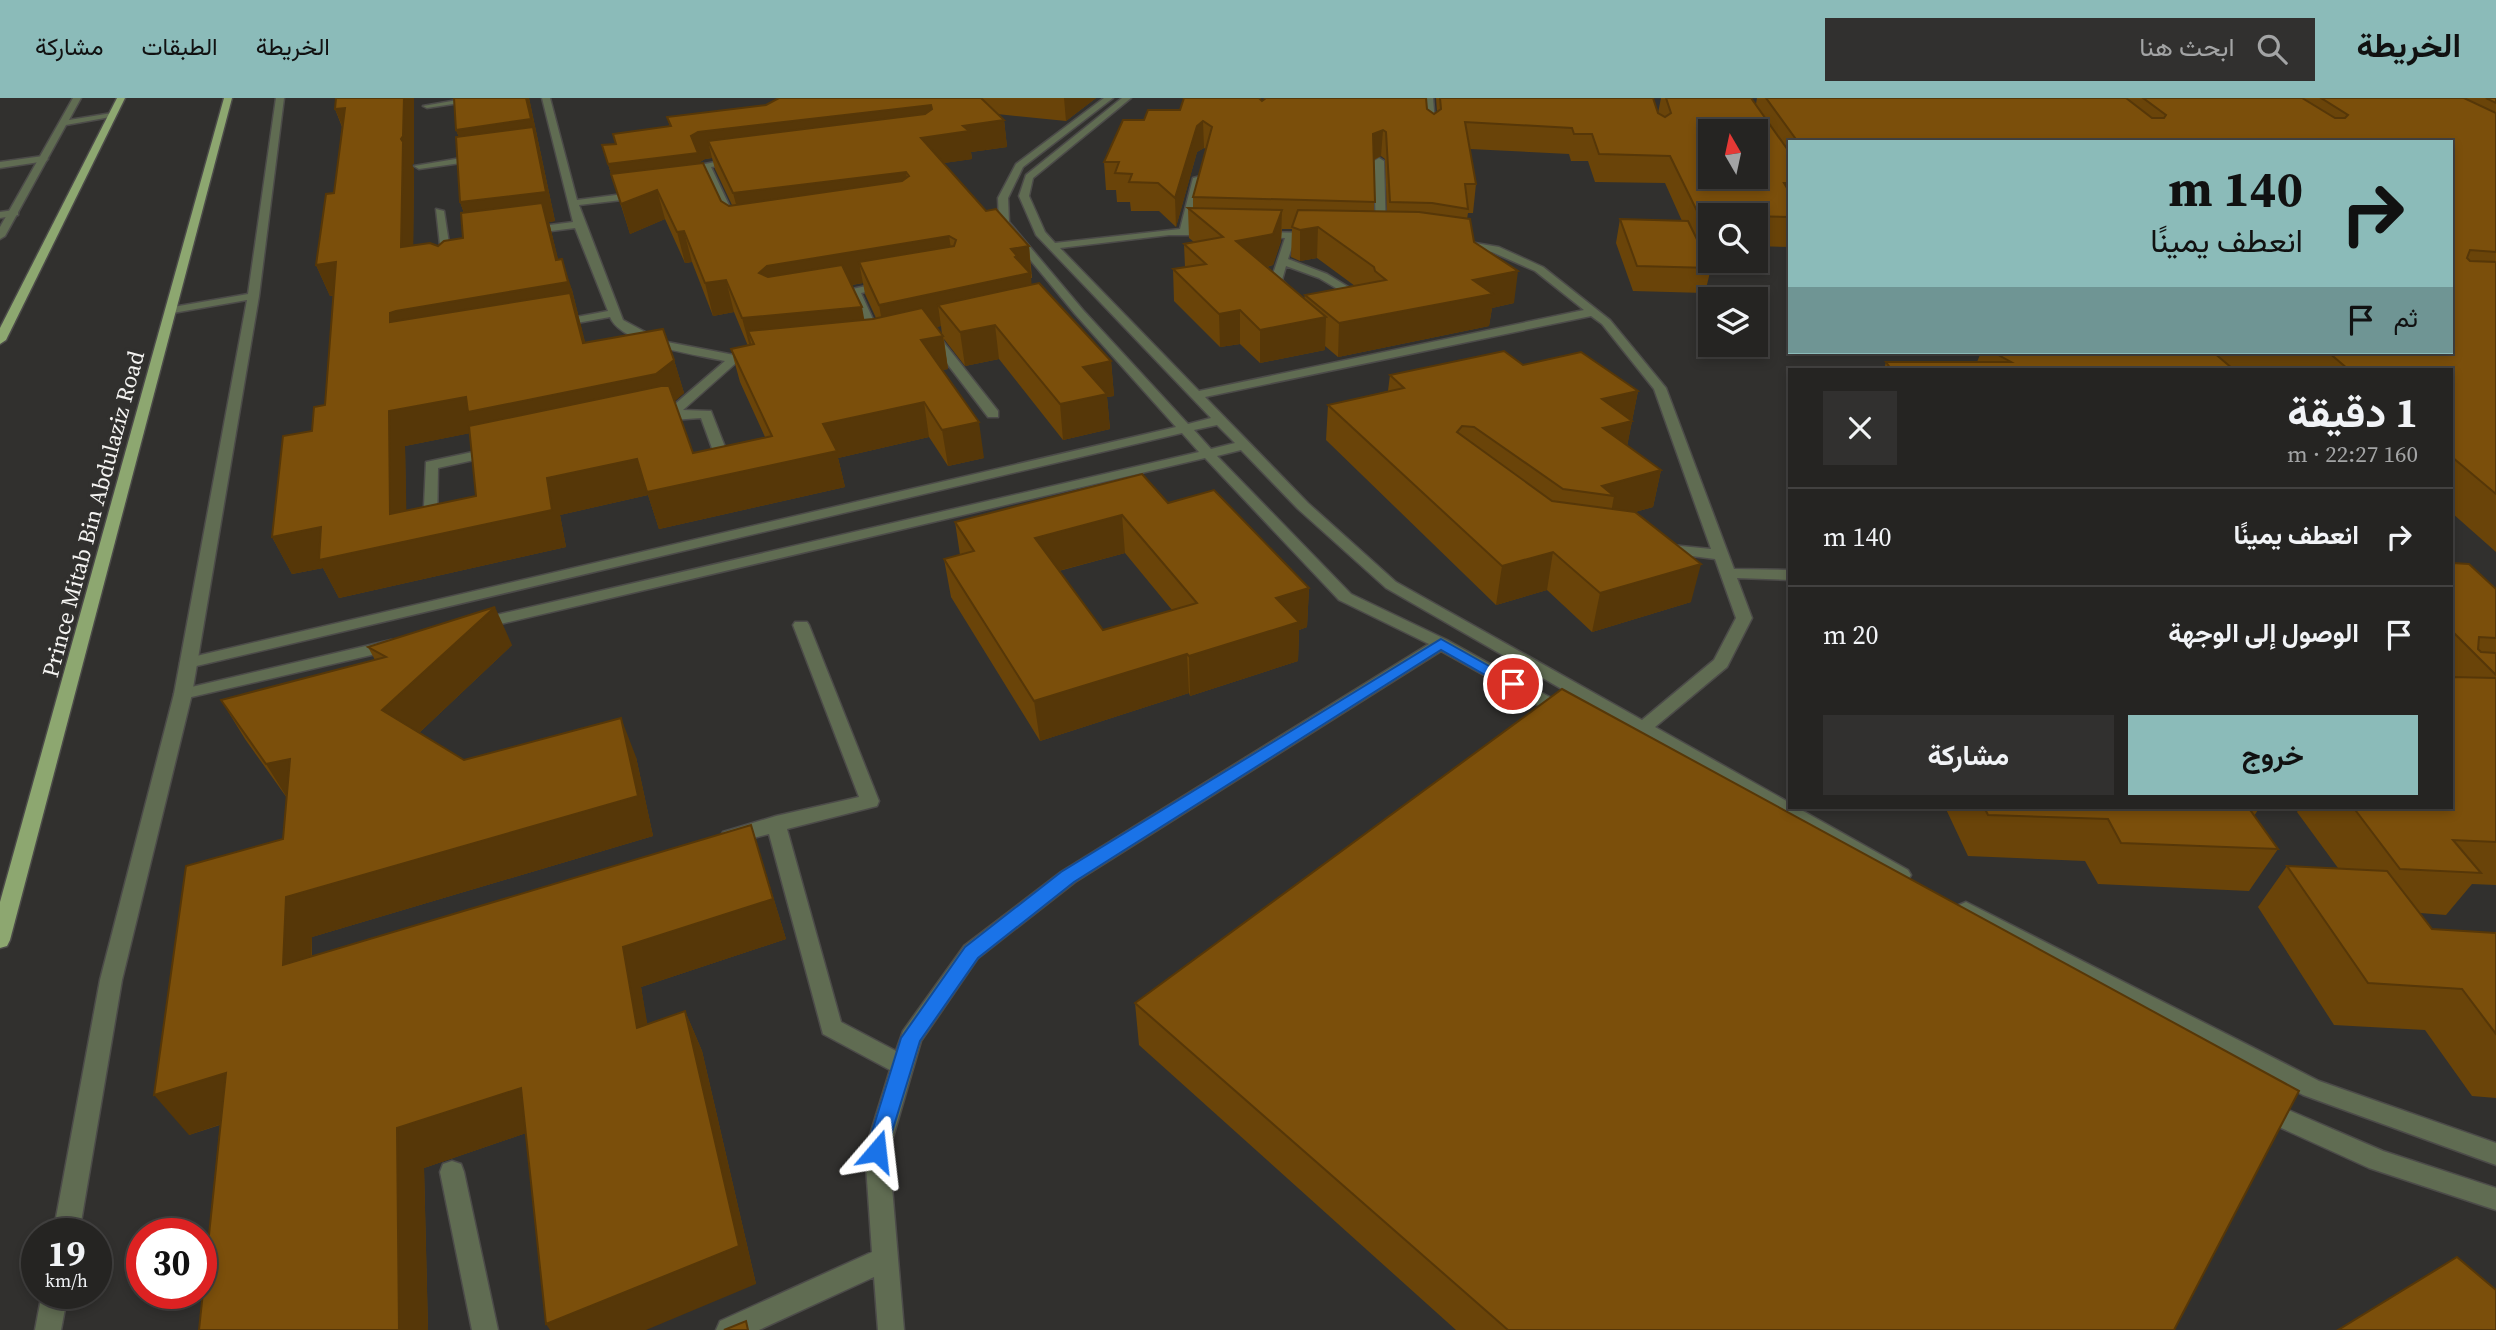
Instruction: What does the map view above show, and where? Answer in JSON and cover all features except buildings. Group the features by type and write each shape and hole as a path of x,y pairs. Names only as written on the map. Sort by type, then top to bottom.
{"main road":[{"path":"1,338 121,98"},
{"name":"Prince Mitab Bin Abdulaziz Road","path":"0,940 173,310 228,98"}],"street":[{"path":"0,236 77,98"},
{"path":"69,1218 111,980 183,694 253,296 280,98"},
{"path":"427,106 488,98"},
{"path":"546,98 579,224 618,323 658,344 734,359 775,356"},
{"path":"1109,98 1019,166 1003,198 1004,222 1071,303 1207,453 1345,597 1441,644 1585,724"},
{"path":"1127,98 1029,177 1024,196 1040,233 1303,506 1391,585 1915,882"},
{"path":"1429,98 1432,135"},
{"path":"63,123 112,116"},
{"path":"546,148 559,147"},
{"path":"419,166 495,156"},
{"path":"0,165 43,159"},
{"path":"736,230 705,165 744,159"},
{"path":"1379,162 1381,237"},
{"path":"1184,232 1201,167"},
{"path":"701,187 714,186"},
{"path":"573,203 650,194"},
{"path":"439,211 448,271"},
{"path":"0,215 14,213"},
{"path":"511,233 579,224"},
{"path":"1052,246 1184,232 1330,236"},
{"path":"1291,235 1276,280 1294,300"},
{"path":"443,241 457,239"},
{"path":"1443,240 1495,248 1539,269 1606,322 1660,388 1744,618 1721,663 1643,728"},
{"path":"1283,261 1323,276 1365,301 1340,305"},
{"path":"814,297 891,284"},
{"path":"853,290 873,346 892,342"},
{"path":"173,310 253,296"},
{"path":"1059,305 1071,303"},
{"path":"1196,395 1593,312"},
{"path":"546,325 614,313"},
{"path":"931,334 993,414"},
{"path":"671,414 734,359"},
{"path":"645,420 671,414 706,414 729,474"},
{"path":"188,663 1221,420"},
{"path":"466,627 1245,445"},
{"path":"430,530 431,465 511,448"},
{"path":"1643,545 1721,555"},
{"path":"1727,573 1788,575"},
{"path":"711,842 776,823 870,801 801,625"},
{"path":"183,694 412,640"},
{"path":"891,1330 877,1151 911,1038 971,953 1068,877 1441,644"},
{"path":"776,823 831,1028 903,1066"},
{"path":"1951,902 2311,1088 2496,1154"},
{"path":"2242,1100 2378,1160 2496,1199"},
{"path":"452,1172 485,1330"},
{"path":"729,1330 885,1259"},
{"path":"48,1330 52,1309"}],"route":[{"path":"877,1151 911,1038 971,953 1068,877 1441,644 1513,684"}]}
